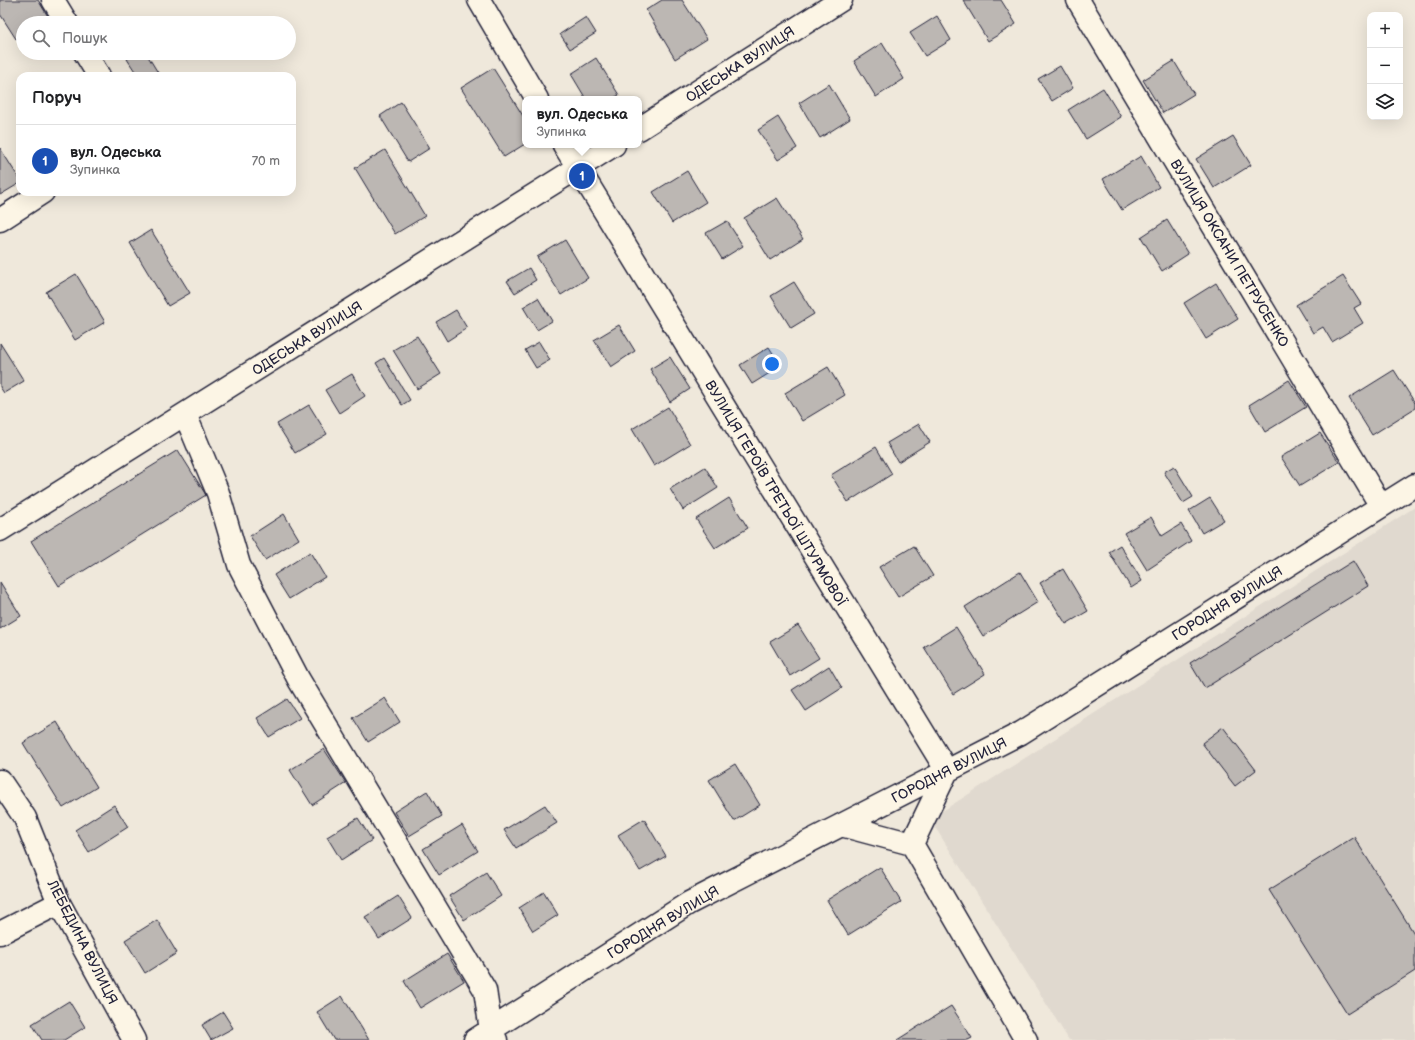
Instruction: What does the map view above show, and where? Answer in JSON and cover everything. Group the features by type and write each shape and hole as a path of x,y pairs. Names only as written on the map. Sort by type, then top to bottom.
{"street":[{"path":"53,0 63,16"},
{"path":"479,0 535,96"},
{"name":"ОДЕСЬКА ВУЛИЦЯ","path":"642,127 841,0"},
{"name":"ВУЛИЦЯ ОКСАНИ ПЕТРУСЕНКО","path":"1078,0 1381,506"},
{"path":"89,60 97,72"},
{"name":"ВУЛИЦЯ ГЕРОЇВ ТРЕТЬОЇ ШТУРМОВОЇ","path":"566,148 947,771"},
{"name":"ОДЕСЬКА ВУЛИЦЯ","path":"0,530 609,148"},
{"path":"0,220 37,196"},
{"path":"185,414 218,493 239,565 299,680 485,990 487,1037"},
{"name":"ГОРОДНЯ ВУЛИЦЯ","path":"487,1037 689,902 1021,733 1415,485"},
{"path":"912,844 947,771"},
{"name":"ЛЕБЕДИНА ВУЛИЦЯ","path":"0,781 25,818 59,903 134,1040"},
{"path":"841,825 912,844 1026,1040"},
{"path":"0,933 59,903"}],"shaded area":[{"path":"1415,507 1415,1040 1069,1040 930,819"}],"building":[{"path":"0,0 38,0 48,16 16,16 16,39 0,14"},
{"path":"662,0 682,0 707,39 675,59 646,10"},
{"path":"963,0 1001,0 1016,24 988,41"},
{"path":"937,16 951,40 925,56 910,33"},
{"path":"586,17 596,33 570,49 560,34"},
{"path":"882,43 904,79 876,97 854,61"},
{"path":"596,58 619,95 584,96 571,74"},
{"path":"128,60 150,60 158,72 135,72"},
{"path":"1174,61 1194,94 1163,113 1143,80"},
{"path":"1060,66 1073,88 1052,101 1038,79"},
{"path":"493,68 522,114 522,146 504,157 461,88"},
{"path":"829,84 850,119 820,138 799,103"},
{"path":"1103,88 1121,117 1086,139 1068,110"},
{"path":"401,102 430,148 408,162 380,116"},
{"path":"778,117 797,148 778,160 758,130"},
{"path":"1233,136 1251,165 1214,188 1196,159"},
{"path":"0,148 16,174 16,185 0,195"},
{"path":"385,150 425,216 395,234 355,168"},
{"path":"1141,156 1159,187 1122,210 1103,179"},
{"path":"687,171 706,202 672,223 653,192"},
{"path":"777,198 803,239 770,260 744,218"},
{"path":"1167,220 1188,254 1162,271 1141,237"},
{"path":"727,221 743,246 722,259 706,233"},
{"path":"151,230 190,293 168,306 130,243"},
{"path":"565,240 588,278 561,295 537,257"},
{"path":"529,268 536,280 515,293 507,281"},
{"path":"76,274 105,322 75,340 46,292"},
{"path":"1343,276 1361,304 1354,308 1363,323 1332,342 1323,327 1313,333 1296,305"},
{"path":"794,282 814,314 791,328 771,296"},
{"path":"1216,283 1238,319 1206,339 1184,303"},
{"path":"538,298 552,321 537,330 523,307"},
{"path":"456,310 467,328 447,341 436,322"},
{"path":"619,325 635,351 611,367 594,340"},
{"path":"417,336 441,374 417,389 393,350"},
{"path":"539,342 550,360 536,368 525,350"},
{"path":"0,343 24,381 4,393 0,387"},
{"path":"769,347 781,366 752,384 740,365"},
{"path":"670,357 690,389 670,402 650,369"},
{"path":"384,358 410,400 402,405 376,363"},
{"path":"828,367 845,395 802,421 785,393"},
{"path":"1394,370 1415,403 1415,408 1372,435 1349,398"},
{"path":"352,374 365,396 339,413 325,390"},
{"path":"1289,380 1306,407 1265,432 1249,405"},
{"path":"309,405 327,434 295,453 277,424"},
{"path":"668,407 690,444 654,466 632,429"},
{"path":"919,424 930,442 898,462 887,443"},
{"path":"1320,433 1339,462 1300,486 1281,457"},
{"path":"876,447 892,474 848,502 831,475"},
{"path":"178,450 206,495 59,586 31,541"},
{"path":"1174,466 1193,497 1183,503 1164,472"},
{"path":"705,467 718,488 683,510 670,489"},
{"path":"729,498 748,528 715,548 696,519"},
{"path":"1210,498 1224,520 1202,533 1189,511"},
{"path":"284,514 299,539 265,560 250,536"},
{"path":"1151,517 1162,536 1181,524 1191,541 1147,570 1124,533"},
{"path":"1120,545 1142,581 1131,588 1109,552"},
{"path":"914,546 933,576 898,597 879,567"},
{"path":"310,552 325,577 289,599 274,575"},
{"path":"1353,561 1368,586 1205,688 1190,663"},
{"path":"1063,569 1088,611 1066,624 1040,583"},
{"path":"1020,572 1038,602 983,636 965,607"},
{"path":"0,582 21,616 0,629"},
{"path":"798,625 819,658 790,676 770,642"},
{"path":"956,627 985,674 953,694 924,647"},
{"path":"829,666 842,688 806,711 792,690"},
{"path":"385,698 400,722 368,742 353,718"},
{"path":"287,699 300,718 269,737 257,718"},
{"path":"57,722 97,787 63,808 23,743"},
{"path":"1223,727 1256,770 1235,786 1202,743"},
{"path":"324,749 346,783 312,805 290,770"},
{"path":"735,764 760,805 734,821 709,780"},
{"path":"427,791 442,816 409,836 394,812"},
{"path":"114,805 128,827 89,852 75,830"},
{"path":"545,805 557,823 516,848 504,830"},
{"path":"358,818 372,840 341,860 327,837"},
{"path":"644,819 666,856 640,871 618,835"},
{"path":"462,825 478,851 439,875 423,849"},
{"path":"1354,837 1415,935 1415,971 1347,1014 1269,890"},
{"path":"880,867 901,902 848,935 827,900"},
{"path":"486,872 501,896 464,920 449,896"},
{"path":"544,892 558,915 533,931 519,908"},
{"path":"398,896 412,918 379,939 365,917"},
{"path":"157,920 177,953 145,973 125,940"},
{"path":"447,954 464,981 420,1008 404,981"},
{"path":"342,996 369,1040 334,1040 317,1012"},
{"path":"69,1001 85,1027 64,1040 42,1040 32,1024"},
{"path":"951,1006 972,1038 968,1040 897,1040"},
{"path":"223,1012 233,1028 211,1040 202,1025"}],"place":[{"name":"вул. Одеська","path":"582,176"}]}
